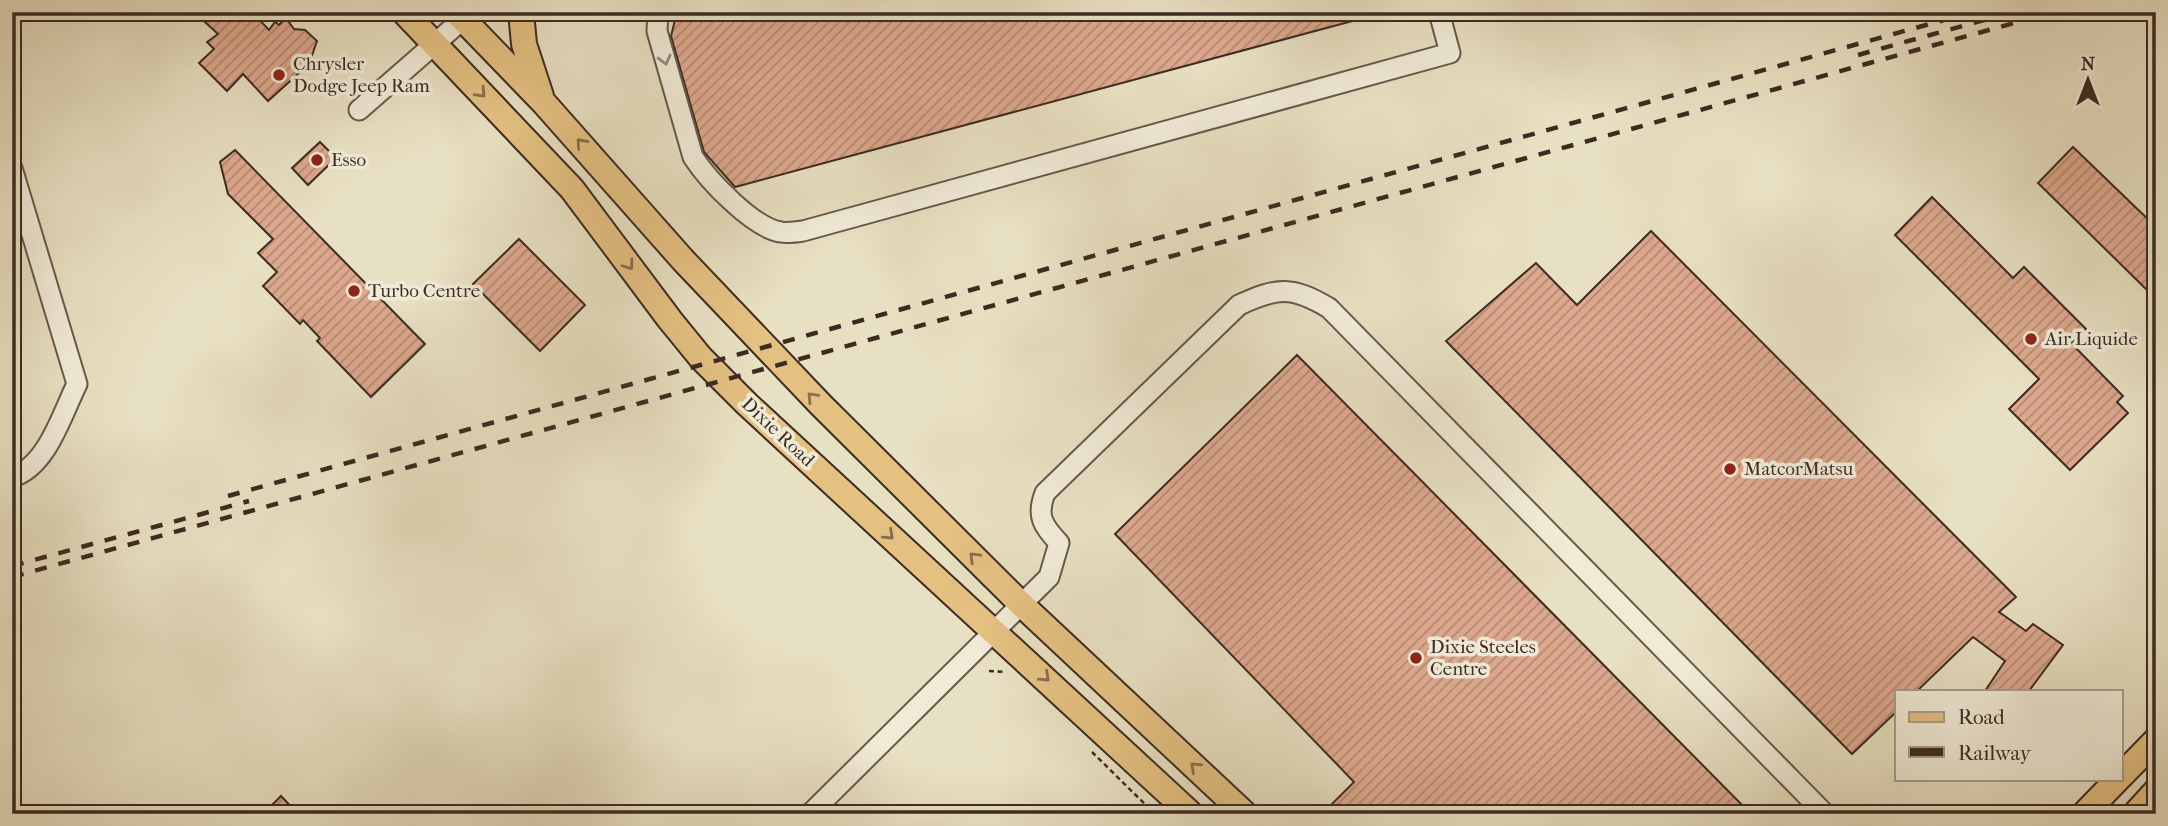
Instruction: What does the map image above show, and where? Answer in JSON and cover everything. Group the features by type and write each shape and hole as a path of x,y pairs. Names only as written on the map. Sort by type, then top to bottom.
{"main road":[{"name":"Dixie Road","path":"404,12 572,189 701,358 757,414 1191,814"},
{"path":"521,12 524,44 544,103"},
{"path":"463,15 738,320 1022,605 1245,814"},
{"path":"2122,776 2156,740"},
{"path":"2084,814 2118,780"},
{"path":"2135,814 2156,791"}],"street":[{"path":"658,12 657,31 693,157 703,173 759,224 780,232 803,231 1450,54 1439,12"},
{"path":"359,110 463,15"},
{"path":"12,168 77,384 38,460 23,474 12,477"},
{"path":"810,814 1049,578 1059,543 1042,525 1039,507 1045,493 1239,305 1265,293 1301,291 1329,307 1825,814"}],"building":[{"path":"194,12 252,12 269,30 275,22 279,25 286,18 294,29 305,30 317,41 309,64 268,101 243,74 227,91 199,63 214,49 207,42 218,34"},
{"path":"677,12 1370,12 1371,16 735,187 704,152 671,36"},
{"path":"320,142 336,158 308,185 292,168"},
{"path":"2073,147 2156,227 2156,281 2147,290 2038,183"},
{"path":"235,150 425,344 371,397 317,341 320,338 303,320 300,324 263,286 277,272 258,253 273,239 228,194 220,162"},
{"path":"1932,197 2013,278 2024,267 2086,329 2071,343 2123,396 2117,402 2128,413 2070,470 2009,409 2039,379 1895,235"},
{"name":"MatcorMatsu","path":"1651,231 2016,597 1999,612 2026,631 2033,624 2063,645 2030,690 1986,690 2005,661 1973,637 1918,690 1895,690 1895,713 1852,754 1446,341 1536,263 1577,305"},
{"path":"519,239 585,305 540,351 473,284"},
{"name":"Dixie Steeles Centre","path":"1297,355 1751,814 1322,814 1354,782 1115,534"},
{"path":"281,796 298,814 263,814"}],"railway":[{"path":"228,496 1973,12"},
{"path":"1858,55 2013,12"},
{"path":"12,577 2054,12"},
{"path":"12,566 249,501"}],"place":[{"name":"Chrysler Dodge Jeep Ram","path":"279,75"},
{"name":"Esso","path":"317,160"},
{"name":"Turbo Centre","path":"354,291"},
{"name":"Air Liquide","path":"2031,339"},
{"name":"MatcorMatsu","path":"1730,469"},
{"name":"Dixie Steeles Centre","path":"1416,658"}]}
